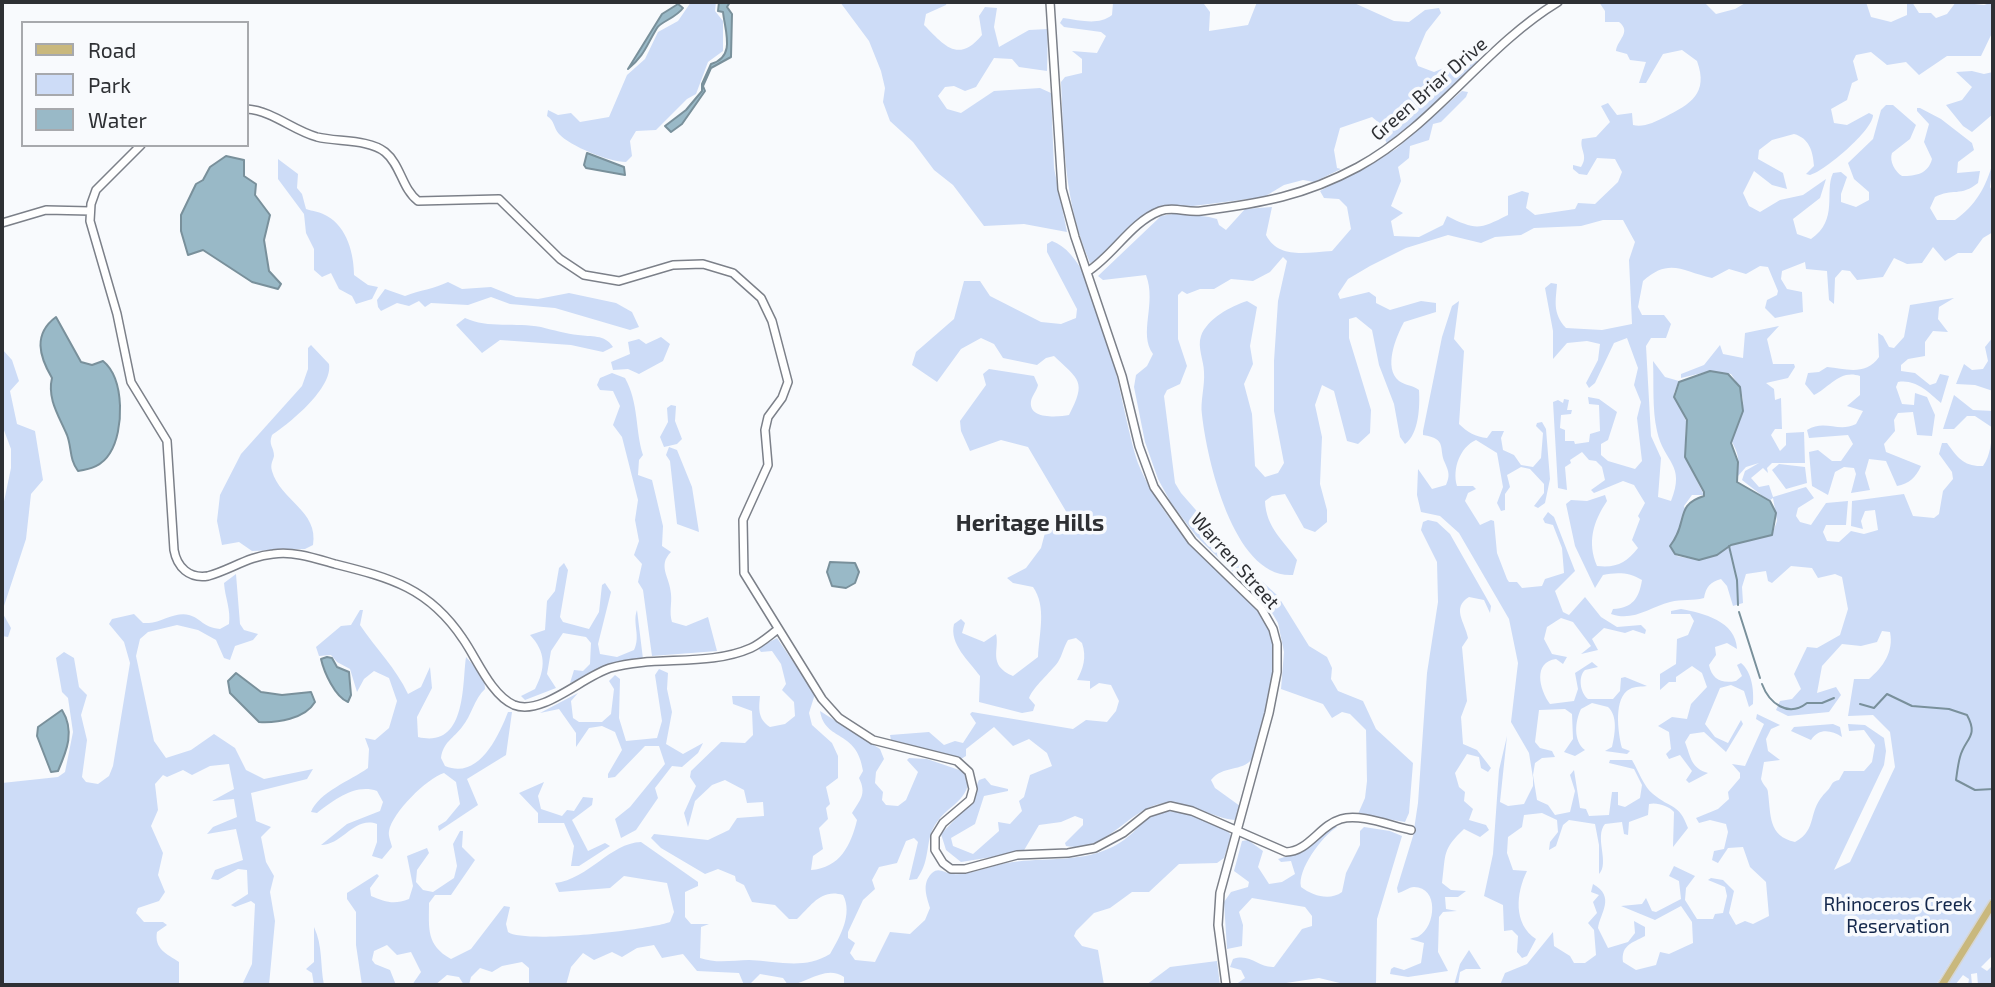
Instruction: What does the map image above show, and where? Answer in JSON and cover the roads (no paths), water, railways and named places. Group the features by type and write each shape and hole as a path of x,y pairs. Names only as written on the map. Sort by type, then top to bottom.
{"main road":[{"path":"1942,985 1993,903"}],"street":[{"name":"Warren Street","path":"1050,2 1059,167 1069,218 1102,312 1139,446 1154,487 1192,541 1261,608 1276,637 1275,682 1218,904 1226,985"},
{"name":"Green Briar Drive","path":"1087,272 1105,261 1147,217 1158,212 1167,209 1195,212 1293,196 1359,166 1396,144 1507,41 1558,2"},
{"path":"248,109 268,114 316,136 381,149 418,201 499,199 560,259 584,275 619,281 674,265 703,264 733,274 756,291 772,321 788,382 766,423 768,465 743,520 741,560 746,580 822,699 852,727 888,745 957,761 970,772 973,789 970,800 943,823 934,841 938,858 951,869 965,869 1017,855 1068,853 1095,848 1123,833 1148,813 1163,807 1185,809 1280,851 1292,852 1335,821 1346,818 1411,830"},
{"path":"139,147 101,184 90,211 117,314 131,383 167,441 174,550 186,571 201,577 208,576 256,557 289,553 401,583 431,603 451,622 502,697 528,709 613,667 732,653 752,647 777,630"},
{"path":"2,223 46,210 90,211"}],"water":[{"path":"719,2 730,2 727,7 732,14 731,57 711,68 703,86 705,91 682,124 671,132 665,126 686,110 702,91 702,84 711,64 724,56 727,42 723,12 718,11"},
{"path":"678,4 683,8 659,26 642,55 628,69 662,14"},
{"path":"587,153 624,167 625,175 586,168 584,165"},
{"path":"226,156 244,160 244,176 256,184 255,195 270,215 264,240 269,271 281,284 278,289 252,282 203,250 188,255 181,231 181,215 196,184 203,180 210,167"},
{"path":"56,317 81,362 92,365 103,361 110,369 119,392 120,419 110,453 96,466 78,471 52,400 52,378 41,354 41,338"},
{"path":"1710,371 1728,374 1740,387 1743,411 1731,443 1738,462 1737,482 1770,501 1776,513 1772,535 1731,545 1717,555 1699,560 1675,554 1670,546 1676,537 1685,509 1704,496 1685,457 1687,420 1674,397 1679,382"},
{"path":"830,562 855,563 859,572 855,583 846,588 832,586 827,572"},
{"path":"332,658 337,667 349,672 351,695 348,702 339,695 327,677 321,659"},
{"path":"236,673 261,692 282,695 311,692 315,702 298,716 282,721 259,722 230,693 228,681"},
{"path":"62,710 68,725 68,740 58,771 51,772 37,736 38,727"}],"waterway":[{"path":"1729,546 1737,580 1738,605"},
{"path":"1739,612 1760,678"},
{"path":"1762,684 1769,697 1786,709 1807,703 1822,703 1834,698"},
{"path":"1860,704 1874,708 1887,694 1912,706 1949,709 1967,715 1972,728 1960,757 1956,780 1975,790 1993,789"}],"district":[{"name":"Heritage Hills","path":"1030,523"}],"park label":[{"name":"Rhinoceros Creek Reservation","path":"1898,916"}]}
